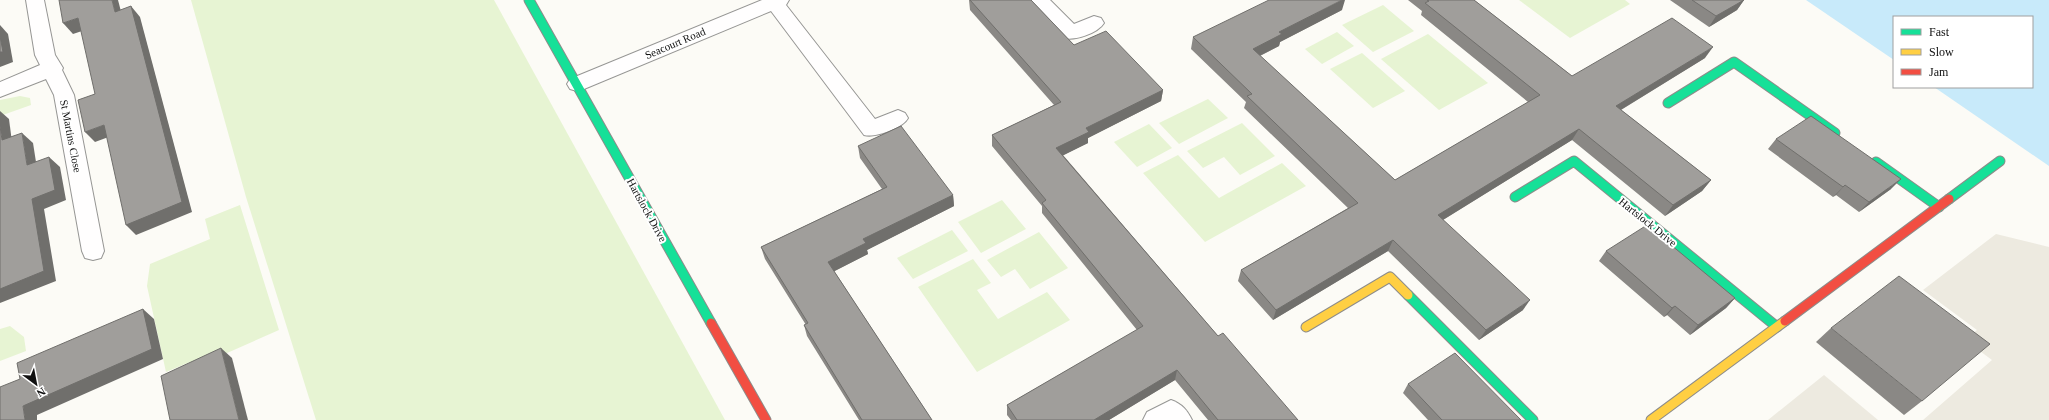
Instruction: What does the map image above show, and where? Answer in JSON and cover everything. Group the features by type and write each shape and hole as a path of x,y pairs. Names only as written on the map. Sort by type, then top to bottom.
{"street":[{"name":"St Martins Close","path":"35,0 45,55 53,68 64,95 93,251"},
{"name":"Hartslock Drive","path":"529,0 766,420"},
{"path":"1039,0 1071,33 1094,23"},
{"name":"Seacourt Road","path":"576,84 777,1 871,130 898,118"},
{"path":"1668,102 1734,62 1843,139"},
{"path":"0,90 53,68"},
{"path":"1868,157 1939,207"},
{"name":"Hartslock Drive","path":"1515,197 1574,161 1777,326"},
{"path":"1651,420 2000,161"},
{"path":"1306,328 1390,277 1533,420"},
{"path":"1156,420 1171,411 1179,420"}],"green space":[{"path":"191,0 494,0 725,420 316,420 246,197"},
{"path":"1519,0 1625,0 1630,4 1570,38"},
{"path":"1383,5 1414,31 1373,52 1342,25"},
{"path":"1337,32 1354,46 1322,64 1305,49"},
{"path":"1428,34 1488,83 1439,110 1381,59"},
{"path":"1362,53 1405,91 1373,108 1330,69"},
{"path":"20,96 30,98 31,105 0,116 0,100"},
{"path":"1208,99 1228,118 1179,144 1159,123"},
{"path":"1242,123 1275,156 1240,175 1224,157 1203,168 1187,151"},
{"path":"1149,124 1172,148 1137,167 1114,142"},
{"path":"1178,155 1219,198 1282,163 1306,186 1205,242 1143,173"},
{"path":"1002,200 1026,229 981,253 958,222"},
{"path":"240,205 279,330 193,368 190,362 166,372 147,286 150,264 210,239 205,219"},
{"path":"952,230 968,251 913,279 897,258"},
{"path":"1039,232 1068,268 1030,289 1015,269 1001,277 987,260"},
{"path":"973,259 991,283 977,290 998,319 1047,292 1070,320 977,372 918,287"},
{"path":"10,326 24,337 26,351 0,361 0,329"}],"shaded area":[{"path":"1996,234 2049,247 2049,420 1923,420 1992,360 1965,340 1977,330 1923,290"},
{"path":"1824,375 1878,420 1768,420"}],"water":[{"path":"1806,0 2049,0 2049,166 1935,88 2033,88 2033,16 1893,16 1893,59"}],"building":[{"path":"59,0 112,0 115,12 131,6 182,202 126,225 104,125 85,132 78,100 95,94 78,18 63,23"},
{"path":"970,0 1031,0 1074,45 1106,31 1163,90 1086,128 1089,132 1056,148 1218,336 1223,333 1298,420 1218,420 1177,370 1094,420 1017,420 1007,405 1143,326 1042,203 1046,200 992,135 1061,102"},
{"path":"1269,0 1342,0 1279,32 1282,34 1253,49 1395,180 1540,95 1425,3 1429,1 1427,0 1474,0 1572,76 1672,18 1713,47 1616,106 1711,180 1673,205 1579,129 1438,215 1530,300 1486,330 1393,240 1276,310 1241,270 1358,203 1247,96 1252,94 1193,37"},
{"path":"1692,0 1744,0 1716,16"},
{"path":"0,36 3,52 0,52"},
{"path":"1811,116 1901,179 1869,202 1845,185 1843,187 1776,139"},
{"path":"0,126 2,140 22,133 27,165 49,157 55,190 32,199 44,271 0,289"},
{"path":"901,126 953,195 863,239 866,243 828,262 932,420 862,420 804,325 808,323 761,247 887,187 858,146"},
{"path":"1647,225 1735,298 1698,325 1675,306 1672,308 1606,251"},
{"path":"1899,276 1990,344 1922,401 1831,328"},
{"path":"143,309 152,349 23,406 25,420 0,420 0,387 20,379 17,363"},
{"path":"221,348 239,420 170,420 161,376"},
{"path":"1455,353 1521,420 1442,420 1408,384"}],"traffic: fast":[{"path":"529,0 711,323"},
{"path":"1668,103 1734,62 1835,133"},
{"path":"1515,197 1574,161 1777,327"},
{"path":"1949,199 2000,161"},
{"path":"1876,162 1939,207"},
{"path":"1408,295 1533,420"}],"traffic: slow":[{"path":"1306,327 1390,277 1408,295"},
{"path":"1651,420 1785,321"}],"traffic: jam":[{"path":"1785,321 1949,199"},
{"path":"711,323 766,420"}]}
